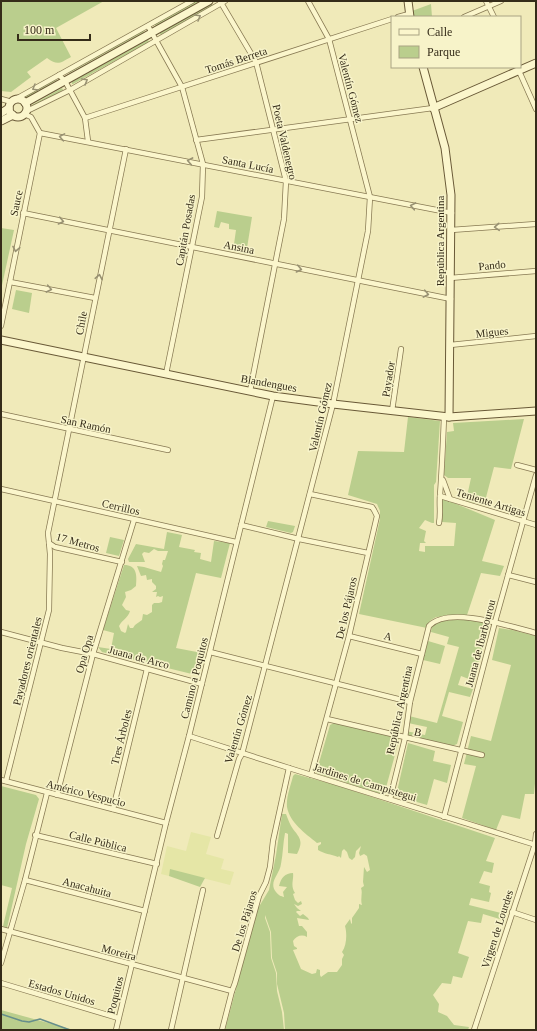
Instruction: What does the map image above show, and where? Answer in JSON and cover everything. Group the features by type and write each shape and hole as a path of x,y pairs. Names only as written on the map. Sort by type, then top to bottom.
{"street":[{"path":"1,113 59,75 192,1"},
{"path":"25,103 209,1"},
{"name":"Valentín Gómez","path":"217,836 238,759 242,754 266,665 333,404 368,231 370,197 329,39 308,1"},
{"path":"408,1 410,15"},
{"path":"486,1 494,16"},
{"path":"466,16 501,1"},
{"path":"1,99 12,106 20,116 70,90 222,2"},
{"name":"Poeta Valdenegro","path":"222,2 256,62 286,181 284,219 250,391"},
{"name":"Tomás Berreta","path":"85,118 391,19"},
{"name":"Capitán Posadas","path":"148,26 182,87 202,164 202,198 166,374"},
{"path":"196,140 433,108 536,63"},
{"name":"República Argentina","path":"423,68 446,156 450,178 452,213 450,345 439,524"},
{"path":"519,71 536,109"},
{"path":"59,75 65,81 85,118 88,141"},
{"path":"1,121 12,106 19,100 25,103"},
{"path":"25,103 25,113"},
{"path":"25,113 31,117 40,133"},
{"name":"Santa Lucía","path":"40,133 88,141 452,213"},
{"name":"Sauce","path":"1,326 40,133"},
{"name":"Chile","path":"54,501 108,230 126,149"},
{"name":"Ansina","path":"23,213 451,299"},
{"path":"451,230 536,224"},
{"name":"Pando","path":"450,278 536,271"},
{"path":"10,282 95,298"},
{"name":"Migues","path":"450,345 536,336"},
{"name":"Blandengues","path":"1,340 273,396 333,404 446,417 536,411"},
{"name":"Payador","path":"392,411 402,349"},
{"name":"Camino a Poquitos","path":"132,965 273,396"},
{"name":"San Ramón","path":"1,414 168,450"},
{"path":"517,465 536,470"},
{"name":"Juana de Ibarbourou","path":"444,817 495,622 536,474"},
{"path":"442,478 450,499"},
{"name":"Cerrillos","path":"1,489 236,542"},
{"name":"De los Pájaros","path":"310,494 372,507 376,519 349,636 311,775"},
{"name":"Teniente Artigas","path":"440,496 536,525"},
{"name":"17 Metros","path":"54,501 48,533 49,543 55,547 122,562"},
{"name":"Opa Opa","path":"57,795 93,654 134,520"},
{"path":"241,525 368,553"},
{"name":"Payadores orientales","path":"3,781 49,610 49,543"},
{"path":"508,575 536,582"},
{"name":"República Argentina","path":"390,799 405,738 410,702 429,626 434,621 440,619 480,618 495,622"},
{"path":"495,622 536,633"},
{"name":"Juana de Arco","path":"1,632 40,643 93,654 202,684"},
{"name":"A","path":"349,636 422,654"},
{"path":"210,652 410,702"},
{"name":"Tres Árboles","path":"113,810 147,668"},
{"name":"B","path":"327,719 482,755"},
{"name":"Jardines de Campistegui","path":"189,736 242,754 535,845"},
{"name":"De los Pájaros","path":"222,1030 259,896 266,882 270,867 273,841 289,768"},
{"name":"Américo Vespucio","path":"3,781 166,823"},
{"path":"1,963 25,880 35,835 47,793"},
{"name":"Virgen de Lourdes","path":"474,1030 535,845 536,834"},
{"name":"Calle Pública","path":"35,835 157,864"},
{"name":"Anacahuita","path":"25,880 145,912"},
{"path":"171,1030 203,890"},
{"path":"512,912 536,920"},
{"name":"Moreira","path":"1,929 232,991"},
{"name":"Poquitos","path":"116,1030 132,965"},
{"name":"Estados Unidos","path":"1,984 118,1018"}],"green space":[{"path":"1,1 104,1 56,28 71,57 59,63 47,58 27,72 31,77 11,92 1,91"},
{"path":"195,1 200,1 156,26 155,25 155,24"},
{"path":"212,4 213,6 161,35 160,34 160,33"},
{"path":"431,4 432,16 413,16 412,11"},
{"path":"143,30 144,32 69,73 68,72"},
{"path":"148,40 149,42 72,84 72,82"},
{"path":"56,79 57,80 24,99 23,97"},
{"path":"62,88 63,90 31,109 32,105"},
{"path":"217,211 252,217 246,254 233,251 236,230 229,229 229,224 221,222 219,228 214,227"},
{"path":"1,228 14,230 1,290"},
{"path":"16,290 32,293 29,313 12,309"},
{"path":"408,417 440,421 436,482 434,485 434,523 425,520 419,528 426,531 424,541 426,543 420,543 419,551 425,552 425,546 454,546 456,523 442,522 442,499 495,520 482,561 504,566 500,576 481,573 467,615 436,617 431,620 427,628 359,614 380,519 380,511 377,504 348,495 358,451 404,452"},
{"path":"524,419 511,469 494,467 484,505 466,501 471,478 448,478 444,475 447,432 454,431 453,423"},
{"path":"268,521 295,526 293,532 291,533 266,527"},
{"path":"167,532 182,535 179,547 195,550 194,552 201,553 200,559 211,562 214,541 230,543 221,578 196,573 176,648 202,653 196,675 102,652 98,647 111,649 114,633 103,630 124,565 128,565 134,569 136,575 136,586 125,592 126,597 122,605 126,610 130,611 119,626 121,631 126,632 128,624 130,628 133,628 142,620 143,614 147,615 152,612 152,605 154,603 162,602 163,596 156,597 157,592 152,592 156,589 156,586 152,582 152,579 147,580 146,575 141,576 137,566 161,572 163,560 165,560 168,551 158,551 154,549 149,553 144,552 142,554 145,562 129,562 128,559 136,544 164,549"},
{"path":"110,537 124,540 119,556 106,553"},
{"path":"463,619 489,623 474,681 461,676 458,685 473,689 470,697 449,692 442,716 463,722 457,744 452,746 408,736 406,731 425,735 427,727 408,723 409,716 437,723 459,647 447,644 449,637 431,632 432,626 441,621"},
{"path":"499,628 536,636 536,773 534,794 525,794 520,819 502,815 496,830 462,818 476,766 464,764 471,736 491,741 511,665 492,660"},
{"path":"428,641 445,646 440,664 423,660"},
{"path":"334,723 398,738 399,740 384,795 316,773 330,725"},
{"path":"408,743 435,751 433,761 451,765 447,783 434,779 427,805 396,796"},
{"path":"295,774 336,785 495,838 486,861 494,863 492,873 484,871 479,883 490,886 489,892 491,893 489,902 471,898 469,905 505,914 503,920 483,914 481,923 468,921 458,953 469,957 462,978 453,976 451,984 442,983 433,995 439,1004 438,1012 447,1016 454,1025 469,1027 468,1030 285,1030 284,1013 277,984 277,973 272,958 271,932 265,915 270,932 271,958 276,973 277,991 282,1012 284,1030 225,1030 257,910 269,890 282,814 286,814 291,826 299,838 300,846 297,854 288,853 288,834 285,833 281,864 273,885 277,893 284,897 283,892 287,887 279,886 280,883 282,878 290,873 293,873 292,885 295,893 293,894 295,900 298,903 301,901 302,904 298,906 294,904 301,911 296,912 300,916 303,914 309,920 297,918 299,926 302,926 307,932 307,937 299,936 293,941 294,946 297,949 293,950 301,969 312,974 316,973 317,969 320,970 321,977 328,972 337,972 342,965 344,955 342,952 346,939 345,926 350,919 352,924 352,918 359,908 359,904 362,905 361,888 364,886 364,867 367,872 370,870 367,856 364,854 360,856 359,853 361,846 356,851 355,857 352,860 349,858 344,849 342,851 341,858 339,856 338,857 318,850 318,846 321,842 317,843 295,823 291,818 287,807 287,799 293,776"},
{"path":"1,786 36,795 39,799 26,844 7,928 3,926 12,888 1,885"},
{"path":"191,832 211,837 206,854 224,859 221,869 234,872 230,885 171,870 169,876 161,874 167,846 186,851"},
{"path":"170,869 205,878 200,887 169,876"},
{"path":"1,1010 74,1030 1,1030"}],"waterway":[{"path":"1,1014 29,1022 40,1019 70,1030"}]}
